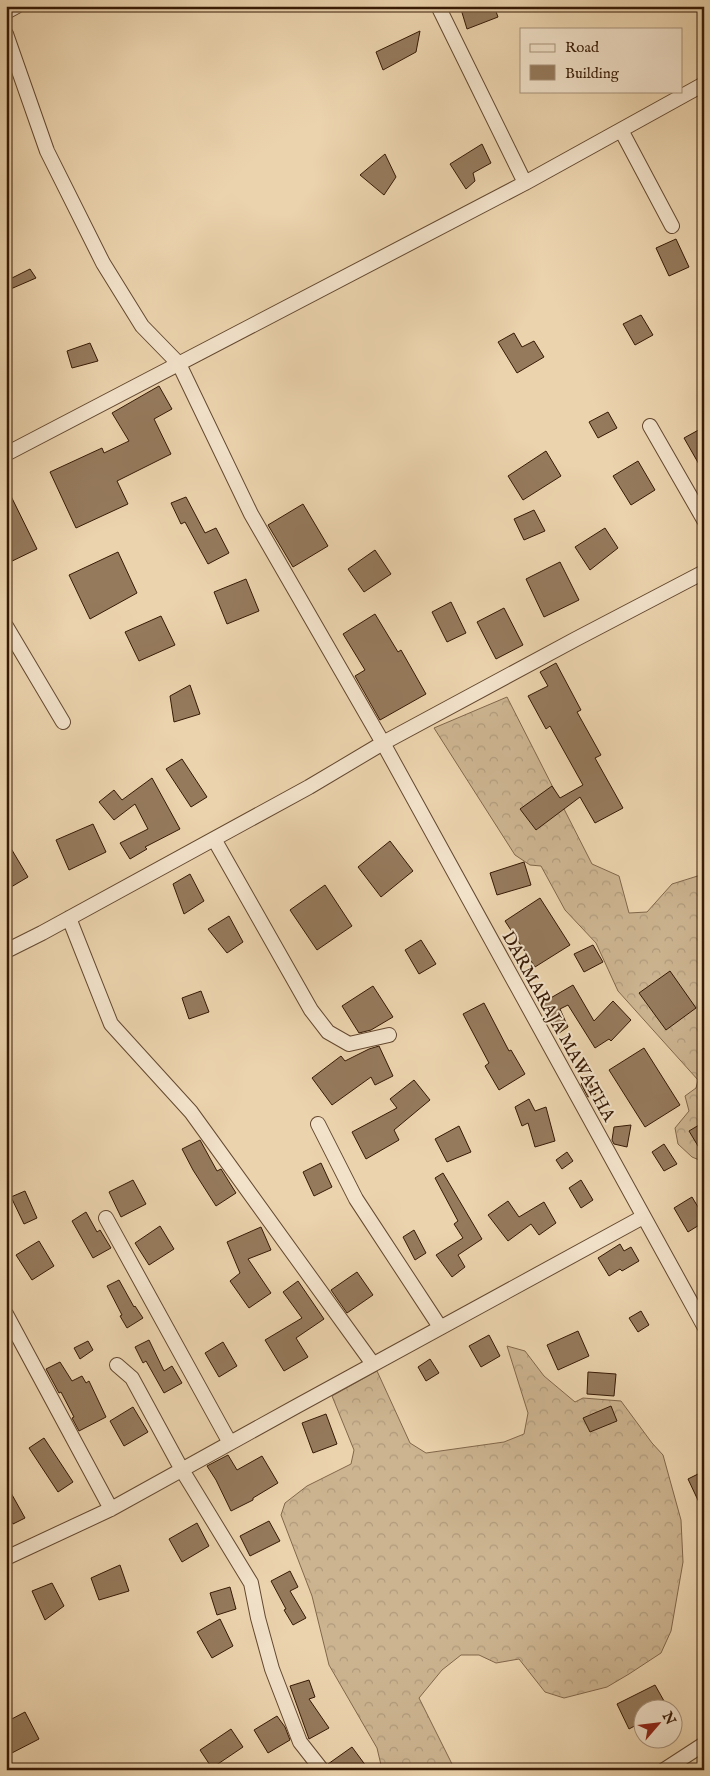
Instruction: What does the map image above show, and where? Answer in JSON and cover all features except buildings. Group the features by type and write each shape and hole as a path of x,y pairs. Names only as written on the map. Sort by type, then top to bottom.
{"street":[{"path":"6,12 17,6"},
{"path":"438,6 525,183"},
{"name":"DARMARAJA MAWATHA","path":"6,34 47,151 103,263 142,326 179,364 251,514 383,743 704,1326"},
{"path":"6,454 525,183 704,84"},
{"path":"621,130 672,226"},
{"path":"650,426 704,520"},
{"path":"6,951 309,787 383,743 704,572"},
{"path":"6,626 64,722"},
{"path":"214,839 311,1010 328,1032 349,1044 389,1035"},
{"path":"69,918 111,1024 191,1112 373,1364"},
{"path":"318,1124 356,1199 440,1327"},
{"path":"6,1558 111,1510 440,1327 643,1217"},
{"path":"106,1218 230,1443"},
{"path":"6,1314 111,1510"},
{"path":"117,1365 132,1378 182,1470 251,1583 258,1618 272,1669 286,1706 300,1742 322,1770"},
{"path":"664,1770 704,1744"}],"green space":[{"path":"507,697 592,864 619,876 629,913 647,912 672,884 704,874 704,1162 692,1157 678,1144 675,1128 689,1111 685,1096 696,1088 698,1080 618,991 596,943 565,910 541,866 530,865 515,855 434,728"},
{"path":"507,1346 525,1351 544,1376 575,1402 583,1398 621,1401 663,1455 681,1520 683,1562 671,1631 661,1653 629,1674 607,1687 564,1698 545,1692 519,1659 496,1663 479,1655 461,1655 442,1670 419,1698 455,1770 374,1770 381,1765 377,1748 329,1665 312,1596 281,1515 285,1503 307,1486 351,1464 354,1450 332,1396 377,1371 410,1443 426,1453 504,1442 524,1434 528,1413"}]}
